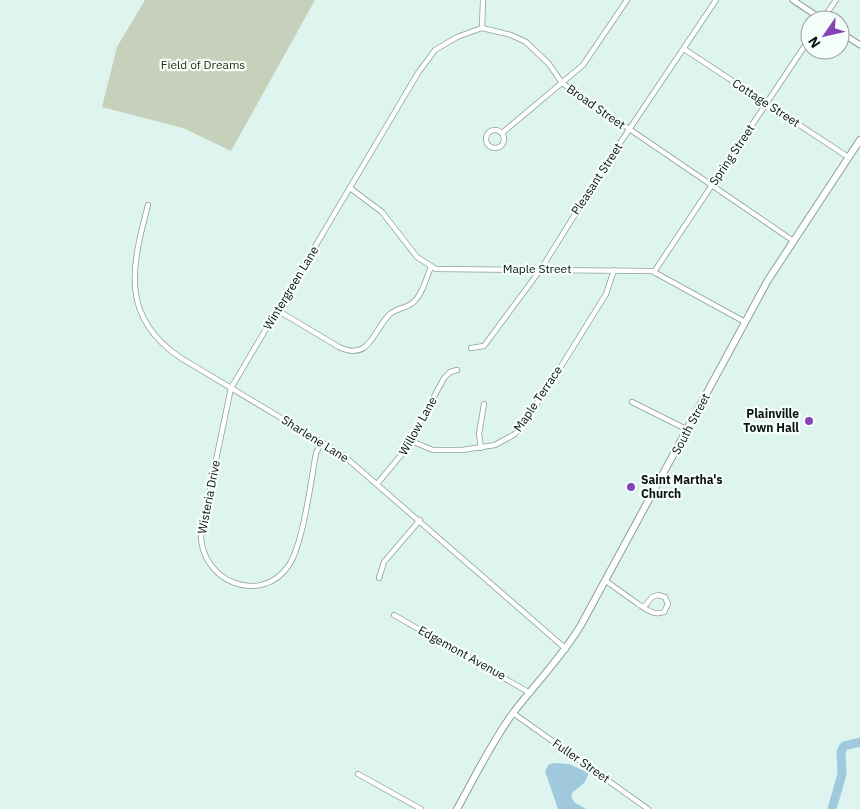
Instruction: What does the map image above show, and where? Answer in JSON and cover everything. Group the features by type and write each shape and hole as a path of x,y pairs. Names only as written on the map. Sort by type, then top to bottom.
{"main road":[{"name":"South Street","path":"457,809 499,733 513,713 566,649 606,581 792,240 860,140"}],"street":[{"path":"277,310 339,347 349,351 359,351 368,345 390,314 417,299 430,267 413,253 382,212 350,188 418,73 435,50 457,37 482,28 483,0"},
{"path":"502,134 583,65 627,0"},
{"name":"Pleasant Street","path":"472,348 484,346 541,269 551,250 629,130 716,0"},
{"path":"793,0 808,10"},
{"name":"Broad Street","path":"482,28 511,35 526,42 548,64 562,83 792,240"},
{"name":"Cottage Street","path":"684,49 848,157"},
{"name":"Spring Street","path":"654,272 800,53"},
{"path":"494,130 502,134 504,139 500,147 492,148 487,145 486,137 489,132 494,130"},
{"name":"Wintergreen Lane","path":"231,388 350,188"},
{"name":"Sharlene Lane","path":"148,205 134,263 135,289 141,312 153,333 168,349 349,460 566,649"},
{"name":"Maple Street","path":"430,267 448,270 541,269 654,272 746,322"},
{"name":"Maple Terrace","path":"411,441 439,450 482,448 505,441 522,426 606,294 614,270"},
{"name":"Willow Lane","path":"378,484 397,462 411,441 444,378 450,372 457,370"},
{"name":"Wisteria Drive","path":"231,388 201,538 208,561 224,578 240,585 257,585 273,579 287,568 297,549 316,453 322,442"},
{"path":"632,402 688,430"},
{"path":"482,448 479,434 484,404"},
{"path":"379,578 384,562 420,520"},
{"path":"606,581 644,607 657,614 664,612 668,604 665,598 660,595 652,597 644,607"},
{"name":"Edgemont Avenue","path":"394,615 530,693"},
{"name":"Fuller Street","path":"513,713 648,809"},
{"path":"358,774 420,809"}],"green space":[{"name":"Field of Dreams","path":"145,0 315,0 231,151 183,128 102,107 117,47"}],"water":[{"path":"549,764 569,764 589,773 585,782 572,793 572,799 586,809 558,809 545,771"}],"waterway":[{"path":"832,809 842,774 841,752 844,746 860,742"}],"place":[{"name":"Plainville Town Hall","path":"809,421"},
{"name":"Saint Martha's Church","path":"631,487"}]}
